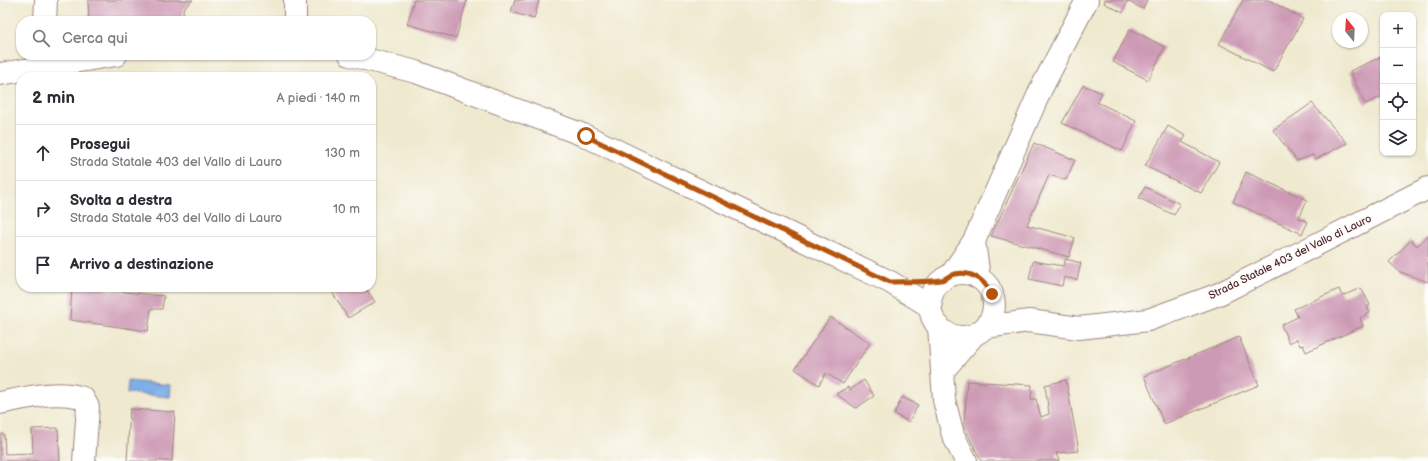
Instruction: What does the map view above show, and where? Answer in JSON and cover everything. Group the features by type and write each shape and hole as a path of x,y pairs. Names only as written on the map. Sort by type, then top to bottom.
{"main road":[{"path":"45,16 46,0"},
{"path":"295,0 295,16"},
{"path":"966,461 953,435 944,400 942,372 932,297 936,288 946,278 974,241 1041,89 1087,0"},
{"path":"0,74 43,61 55,60"},
{"name":"Strada Statale 403 del Vallo di Lauro","path":"369,60 416,72 586,136 890,282 935,316 946,332 955,336 1029,321 1079,328 1148,320 1219,294 1428,188"},
{"path":"974,241 979,278"},
{"name":"Strada Statale 403 del Vallo di Lauro","path":"890,282 946,278 960,273 979,278 987,285 992,294 1029,321"},
{"path":"942,372 980,331 994,311 992,294"},
{"path":"0,403 33,396 75,395 83,398 88,407 84,461"}],"water":[{"path":"128,381 171,385 170,397 127,393"}],"building":[{"path":"88,0 193,0 183,9 184,16 89,16"},
{"path":"414,0 467,0 456,38 407,24"},
{"path":"515,0 539,0 534,19 511,12"},
{"path":"1105,0 1147,0 1143,9 1127,1 1123,13 1104,3"},
{"path":"1243,0 1269,0 1303,19 1273,72 1219,44"},
{"path":"1130,29 1165,47 1148,80 1113,62"},
{"path":"1380,57 1380,97 1365,104 1350,71"},
{"path":"1083,85 1102,93 1097,102 1136,121 1122,151 1062,123"},
{"path":"1312,103 1347,143 1316,159 1313,155 1297,161 1273,130"},
{"path":"1168,126 1186,136 1182,142 1219,162 1201,193 1145,166"},
{"path":"1034,143 1075,160 1066,180 1049,175 1027,225 1075,238 1069,257 991,236"},
{"path":"1246,172 1307,200 1299,218 1308,222 1302,234 1233,202"},
{"path":"1145,187 1180,204 1174,215 1139,198"},
{"path":"1428,235 1428,282 1400,272 1389,262 1411,240 1417,246"},
{"path":"1066,259 1081,263 1077,280 1064,277 1062,286 1029,279 1033,261 1063,266"},
{"path":"1361,288 1370,305 1367,307 1370,313 1360,318 1363,326 1306,352 1303,345 1300,346 1297,339 1289,343 1281,325 1298,317 1294,309 1339,289 1342,296"},
{"path":"72,292 125,292 164,296 162,309 151,309 148,331 70,320"},
{"path":"332,292 368,292 375,302 348,318"},
{"path":"830,317 870,343 843,384 826,373 819,385 795,369"},
{"path":"1239,337 1259,385 1164,424 1144,376"},
{"path":"864,380 874,396 856,408 836,394 848,387 850,390"},
{"path":"1066,380 1079,451 1056,453 1059,461 981,461 964,426 967,381 1032,385 1031,399 1036,399 1041,417 1049,414 1045,385"},
{"path":"902,397 918,405 909,422 894,414"},
{"path":"130,409 175,412 172,461 127,461"},
{"path":"58,428 60,461 0,461 0,434 4,434 5,454 33,453 32,429"}],"route":[{"path":"586,136 890,282 942,280 951,275 960,273 970,274 979,278 987,285 992,294"}]}
